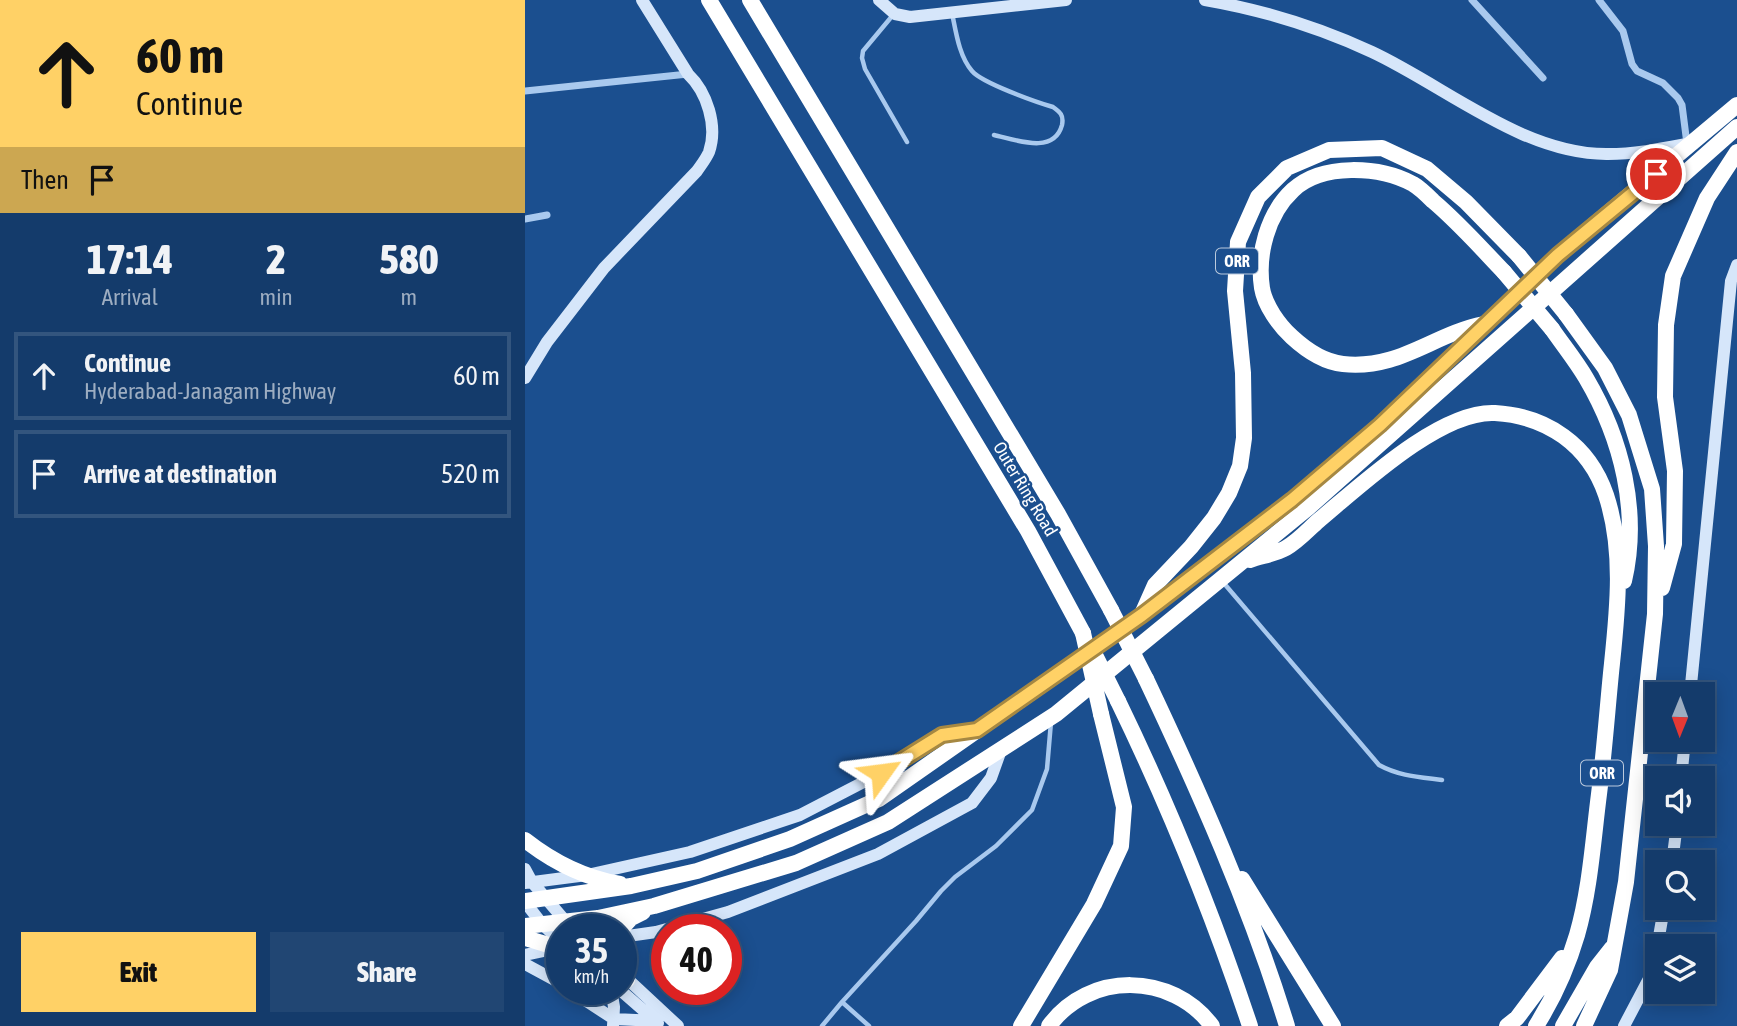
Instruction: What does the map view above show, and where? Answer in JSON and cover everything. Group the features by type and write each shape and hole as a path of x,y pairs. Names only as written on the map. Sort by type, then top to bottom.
{"highway":[{"name":"Outer Ring Road","path":"709,0 1028,531 1083,633 1118,701 1198,881 1250,1026"},
{"name":"Outer Ring Road","path":"750,0 1051,503 1111,610 1146,678 1220,843 1253,927 1287,1026"},
{"path":"525,902 631,886 697,871 790,839 879,799 1142,615 1302,492 1380,425 1558,255 1737,105"},
{"path":"620,914 796,863 888,822 1052,717 1309,507 1737,127"},
{"name":"ORR","path":"1142,615 1155,585 1191,547 1214,517 1240,466 1244,438 1243,373 1235,291 1238,242 1258,197 1287,168 1329,150 1382,148 1427,169 1466,202 1519,256 1605,368 1629,415 1652,489 1656,546 1655,614 1628,869 1610,970 1584,1026"},
{"name":"ORR","path":"1655,614 1674,544 1675,471 1665,397 1666,325 1673,276 1707,198 1737,152"},
{"name":"ORR","path":"1486,324 1465,328 1383,363 1341,364 1306,350 1278,323 1262,290 1261,253 1273,215 1293,189 1327,172 1373,170 1414,184 1453,218 1504,272 1552,329 1586,378 1612,432 1627,489 1631,537 1617,611 1591,860 1577,934 1556,995 1536,1026"},
{"name":"ORR","path":"1241,563 1285,549 1377,472 1430,435 1460,418 1492,413 1510,415 1546,425 1569,438 1586,457 1605,494 1616,544 1617,611"},
{"path":"1021,1026 1094,904 1121,846 1124,807 1083,633"},
{"path":"525,840 545,856 587,875 631,886"},
{"path":"1220,843 1333,1026"},
{"path":"637,915 654,906"},
{"path":"525,926 546,924"},
{"name":"ORR","path":"1507,1026 1517,1018 1551,975 1577,934"},
{"path":"525,938 546,943"},
{"name":"ORR","path":"1563,1026 1597,967 1615,943"},
{"path":"1049,1026 1077,1000 1099,989 1123,985 1147,986 1169,993 1196,1009 1212,1026"}],"street":[{"path":"525,378 547,342 604,268 697,172 709,152 712,126 706,103 642,0"},
{"path":"879,0 895,14 910,18 1066,0"},
{"path":"1205,0 1251,8 1323,31 1373,52 1512,130 1564,148 1606,154 1656,150 1691,143 1678,98 1663,83 1637,71 1632,64 1623,31 1599,0"},
{"path":"1472,0 1543,78"},
{"path":"525,91 688,74"},
{"path":"525,219 547,215"},
{"path":"1691,682 1731,281 1737,265"},
{"path":"528,882 587,875 690,852 800,815 881,773 942,735 977,730"},
{"path":"637,935 728,912 878,854 972,803 991,778 1001,750"},
{"path":"525,869 528,882 558,914"},
{"path":"525,902 546,929"},
{"path":"1624,1026 1653,971 1662,920"},
{"path":"525,955 546,950"},
{"path":"525,964 546,975"},
{"path":"637,994 664,1023"},
{"path":"590,1005 614,1023 664,1023"},
{"path":"612,1005 614,1023"}],"lane":[{"path":"952,12 958,39 972,71 995,84 1061,112 1063,119 1057,136 1049,142 1028,142 994,135"},
{"path":"895,14 863,51 862,58 865,69 907,142"},
{"path":"1220,580 1379,765 1407,776 1442,779"},
{"path":"822,1026 954,877 996,846 1032,810 1048,769 1052,717"},
{"path":"842,1002 869,1026"}],"route":[{"path":"881,773 942,735 977,730 1142,615 1292,500 1380,425 1558,255 1656,174"}]}
